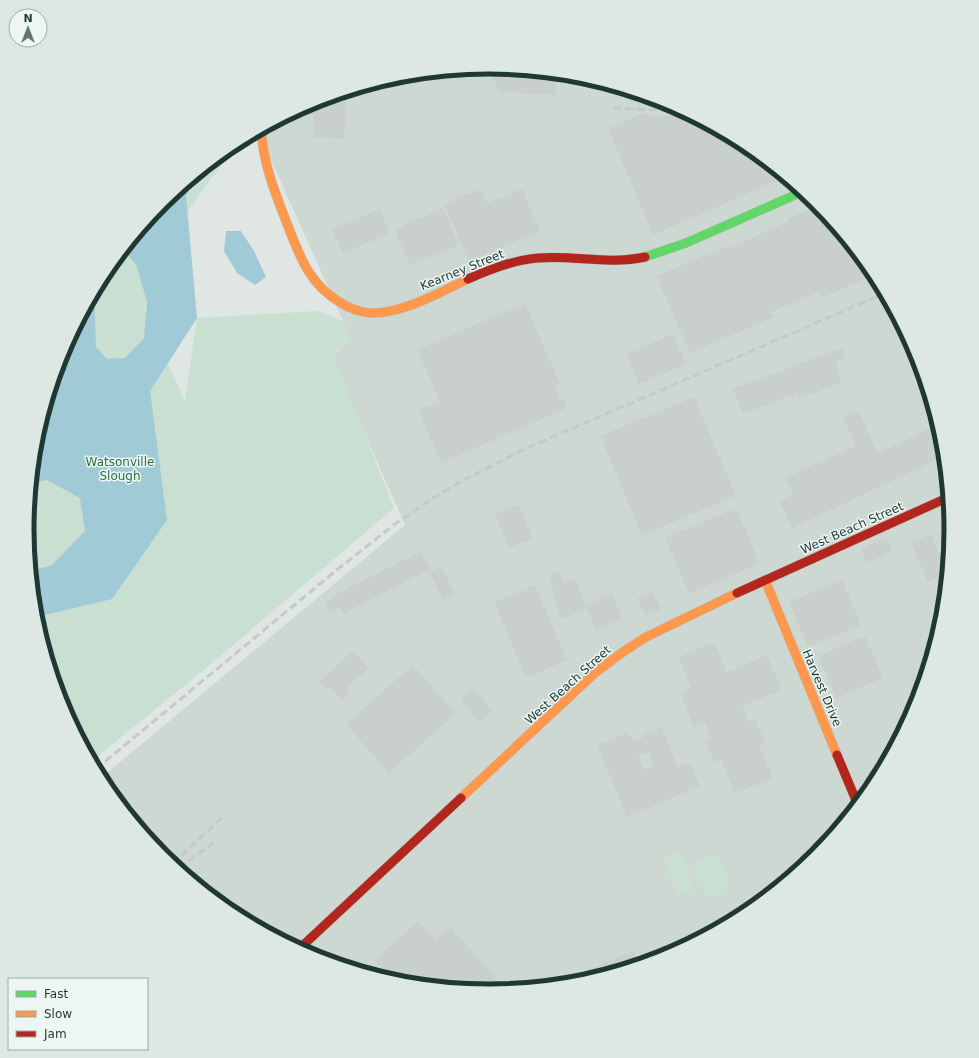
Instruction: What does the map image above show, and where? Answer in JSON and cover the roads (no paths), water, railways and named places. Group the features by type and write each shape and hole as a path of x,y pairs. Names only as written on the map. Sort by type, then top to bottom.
{"street":[{"name":"Kearney Street","path":"262,135 263,147 276,194 296,248 306,269 319,286 337,300 356,310 373,313 394,310 410,305 493,269 525,260 557,257 613,261 636,259 680,246 798,194"},
{"name":"West Beach Street","path":"303,945 595,673 623,652 646,637 765,580 944,499"},
{"name":"Harvest Drive","path":"765,580 856,799"}],"water":[{"name":"Watsonville Slough","path":"189,187 186,196 197,318 150,391 167,520 112,599 43,615 36,569 51,566 85,531 80,498 47,480 37,482 43,440 50,411 58,383 69,355 94,302 96,347 107,359 125,358 144,338 147,302 136,264 127,254 167,207"},
{"path":"226,231 241,231 254,251 266,277 255,285 237,273 224,251"}],"railway":[{"path":"613,108 669,110"},
{"path":"100,765 333,573 395,524 438,495 458,483 525,449 880,295"},
{"path":"177,860 225,815"},
{"path":"183,866 216,841"}]}
